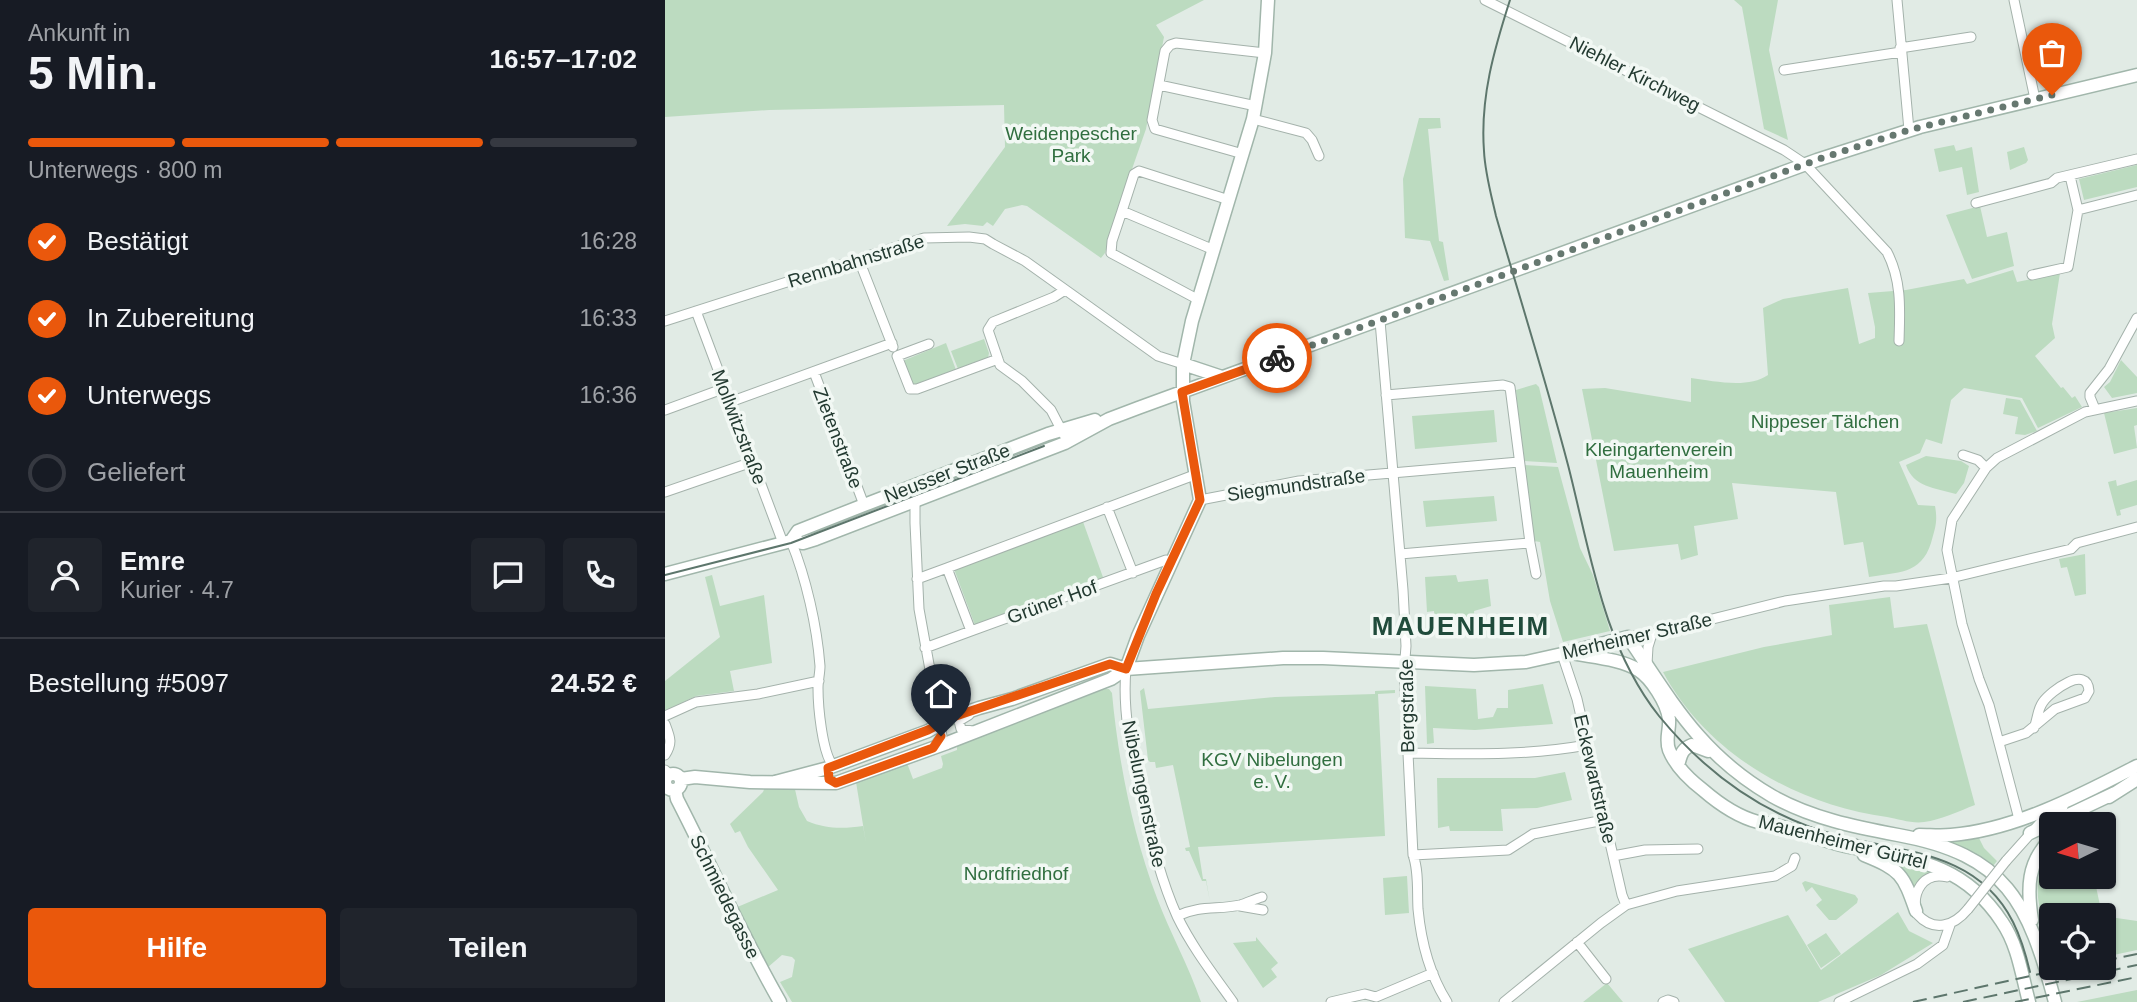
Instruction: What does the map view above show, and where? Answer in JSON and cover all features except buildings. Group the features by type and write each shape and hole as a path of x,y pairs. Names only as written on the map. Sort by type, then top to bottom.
{"main road":[{"path":"1126,669 1138,636 1200,500 1182,392 1183,364 1192,321 1253,119 1265,53 1268,0"},
{"name":"Neusser Straße","path":"787,542 798,531 864,505 1063,436 1805,164 1909,130 2137,75"},
{"path":"1183,364 1222,377"},
{"path":"1154,402 1171,408 1186,420"},
{"name":"Neusser Straße","path":"665,574 787,542 803,543 816,539 900,507 1063,436"},
{"name":"Merheimer Straße","path":"775,782 831,767 979,708 1110,664 1126,669 1283,658 1482,665 1526,662 1628,636"},
{"name":"Mauenheimer Gürtel","path":"1628,636 1692,730 1714,755 1740,775 1774,797 1812,814 1962,853 2000,879 2025,912 2055,1002"},
{"name":"Mauenheimer Gürtel","path":"1565,653 1616,662 1638,669 1649,680 1665,706 1669,717 1668,747 1678,765 1702,789 1725,806 1755,821 1781,826 1841,845 1917,859 1939,867 1974,890 2003,923 2016,953 2029,1002"},
{"name":"Merheimer Straße","path":"670,781 695,777 750,782 836,783 1111,679 1126,669"},
{"name":"Mauenheimer Gürtel","path":"1678,765 1681,752 1692,745 1714,755"},
{"path":"1901,835 1951,835 1996,827 2076,798 2137,766"},
{"path":"2086,812 2137,779"},
{"name":"Schmiedegasse","path":"670,781 747,945 780,1002"},
{"path":"2030,832 2115,793"},
{"path":"1841,845 1890,866 1901,875 1916,911"},
{"path":"2033,931 2028,889 2030,875 2039,854"}],"street":[{"name":"Niehler Kirchweg","path":"1485,0 1784,149 1805,164 1887,252 1899,288 1899,341"},
{"path":"1897,0 1909,130"},
{"path":"2014,0 2035,99"},
{"path":"1784,70 1971,37"},
{"path":"1243,154 1155,129 1152,120 1166,49 1172,44 1265,53"},
{"path":"1159,85 1256,106"},
{"path":"1253,119 1306,133 1319,156"},
{"path":"1784,149 1786,171"},
{"path":"1976,203 2137,159"},
{"path":"1199,300 1111,253 1122,211 1134,173 1139,171 1229,200"},
{"path":"2032,275 2068,267 2078,210 2070,176"},
{"path":"2078,210 2137,195"},
{"path":"1122,211 1214,250"},
{"name":"Rennbahnstraße","path":"665,321 925,238 956,236 977,238 1025,261 1158,356 1183,364"},
{"path":"859,260 910,389 998,359"},
{"path":"1063,436 1051,410 1022,381 1003,368 988,333 990,324 1065,290"},
{"name":"Mollwitzstraße","path":"696,311 752,462 802,572 820,669 825,751 831,767"},
{"path":"2095,409 2090,393 2109,369 2137,318"},
{"name":"Bergstraße","path":"1380,321 1406,646 1408,753 1418,911 1423,945 1447,1002"},
{"path":"730,402 892,343"},
{"path":"897,356 929,344"},
{"name":"Zietenstraße","path":"814,372 864,505"},
{"path":"1386,395 1509,386 1512,392 1536,574"},
{"path":"665,410 725,388"},
{"path":"2019,819 1951,578 1947,550 1952,520 1986,468 1997,458 2075,416 2095,409 2137,401"},
{"path":"1963,455 1978,460 1986,468"},
{"name":"Siegmundstraße","path":"1200,500 1299,481 1519,461"},
{"path":"665,492 752,462"},
{"path":"917,579 1197,474"},
{"path":"915,500 917,579 925,648 941,736 933,748"},
{"path":"900,507 915,523"},
{"path":"1107,508 1133,573"},
{"name":"Merheimer Straße","path":"1628,636 1653,634 1785,601 1951,578 2071,550 2077,543 2137,527"},
{"path":"1400,554 1530,543"},
{"name":"Grüner Hof","path":"925,648 1166,561 1171,562"},
{"path":"947,568 971,631"},
{"path":"1647,664 1648,648 1653,634"},
{"name":"Eckewartstraße","path":"1565,653 1626,905"},
{"name":"Nibelungenstraße","path":"1126,669 1124,687 1137,780 1164,885 1177,916 1206,966 1233,1002"},
{"path":"1999,742 2022,735 2034,728 2055,709 2085,698 2089,691 2087,682 2076,678 2049,695 2039,708 2034,728"},
{"path":"665,716 696,702 758,694 819,681"},
{"path":"977,731 965,731 959,726 962,719 979,708"},
{"path":"665,724 671,739 670,748 665,755"},
{"path":"939,724 945,732 961,737"},
{"path":"1408,753 1514,755 1587,745"},
{"path":"831,767 829,779 836,783"},
{"path":"1839,1002 1917,964 1943,945 1950,925 1968,909 2030,832 2076,798"},
{"path":"1413,855 1508,850 1533,834 1604,820"},
{"path":"1613,856 1645,850 1698,849"},
{"path":"1504,1002 1626,905 1677,891 1775,876 1791,866 1795,858"},
{"path":"1950,925 1930,924 1921,919 1916,911 1917,891 1923,882 1933,876 1947,877 1974,890"},
{"path":"1177,916 1188,911 1238,905 1262,897"},
{"path":"1238,905 1263,910"},
{"path":"1577,942 1606,979"},
{"path":"1331,1002 1365,994 1375,999 1433,973"},
{"path":"1663,1002 1674,1002"}],"green space":[{"name":"Weidenpescher Park","path":"665,0 1204,0 1156,25 1164,37 1146,129 1105,253 1101,258 1027,206 1005,209 993,226 987,222 983,226 947,226 1005,147 1004,105 769,110 665,117"},
{"path":"1734,0 1778,0 1769,50 1788,140 1764,129 1742,7"},
{"path":"1419,118 1440,118 1441,128 1428,129 1439,241 1443,242 1449,280 1444,281 1430,241 1405,238 1403,179"},
{"path":"1954,145 1956,151 1972,147 1979,192 1967,195 1962,167 1939,172 1934,149"},
{"path":"2024,147 2028,160 2010,170 2007,152"},
{"path":"2137,165 2137,187 2084,200 2079,179"},
{"path":"1980,206 1987,237 2007,232 2014,266 1972,279 1946,215"},
{"path":"2013,270 2017,282 2060,273 2052,324 2055,338 2035,356 2061,388 2072,398 2075,396 2082,407 2038,428 2022,398 1964,388 1951,400 1942,444 1926,439 1920,453 1899,462 1918,505 1935,506 1936,512 1936,525 1927,553 1914,567 1869,577 1863,542 1844,545 1836,492 1732,483 1738,519 1694,526 1698,555 1681,560 1678,544 1614,551 1582,389 1605,388 1691,402 1691,378 1741,383 1768,375 1763,308 1783,299 1848,288 1859,344 1875,338 1868,293 1906,290 1964,279 1967,284"},
{"path":"984,339 988,358 958,369 951,351"},
{"path":"946,343 956,370 913,385 903,364 905,360"},
{"path":"2121,360 2137,377 2137,393 2112,398 2104,387 2110,382"},
{"path":"1536,384 1539,387 1557,463 1522,461 1516,390"},
{"path":"2006,398 2020,400 2037,431 2025,435 2015,434 2018,417 2003,414"},
{"path":"2137,408 2137,425 2134,426 2137,448 2114,454 2104,413"},
{"path":"1494,410 1497,442 1415,449 1412,416"},
{"path":"1926,456 1961,461 1969,466 1964,483 1956,494 1919,482 1909,472 1906,465"},
{"path":"1524,465 1558,467 1580,548 1593,575 1610,631 1563,642 1550,601 1540,542 1534,541"},
{"path":"2116,480 2117,486 2137,480 2137,505 2120,510 2121,515 2117,516 2108,482"},
{"path":"1494,496 1497,521 1426,527 1423,501"},
{"path":"1082,519 1104,580 976,628 954,569"},
{"path":"2085,554 2086,594 2075,596 2067,567 2061,568 2059,559"},
{"path":"712,575 720,606 764,595 772,663 730,671 734,691 696,696 665,711 665,681 720,637 705,577"},
{"path":"1456,575 1458,582 1488,579 1491,606 1474,611 1475,625 1435,627 1434,611 1427,612 1425,577"},
{"path":"1890,597 1894,628 1927,624 1975,805 1943,817 1920,822 1853,811 1788,787 1729,751 1704,728 1663,672 1764,647 1832,635 1829,605"},
{"path":"1543,684 1553,724 1475,730 1433,728 1434,743 1427,744 1425,686 1476,689 1478,719 1493,717 1497,708 1508,708 1508,690"},
{"name":"KGV Nibelungen e. V.","path":"1144,688 1148,709 1275,697 1375,694 1375,691 1395,690 1395,693 1378,694 1385,836 1198,847 1203,879 1206,879 1210,902 1206,881 1202,881 1189,851 1185,848 1190,847 1173,765 1156,768 1155,762 1148,760 1140,691"},
{"name":"Nordfriedhof","path":"1105,689 1112,693 1123,771 1148,874 1201,1002 792,1002 780,982 792,977 795,960 782,955 767,968 735,908 778,890 740,831 735,833 730,824 765,787 794,785 799,807 807,821 835,828 863,826 866,843 856,782 907,763 913,779 942,768 941,756 957,750 957,745"},
{"path":"1565,772 1572,800 1537,808 1501,809 1503,831 1450,831 1449,826 1438,828 1437,778 1535,778"},
{"path":"1978,836 1984,848 1997,861 1993,866 1970,851 1944,840"},
{"path":"1887,860 1917,866 1937,873 1914,892"},
{"path":"1407,876 1409,913 1385,915 1383,878"},
{"path":"2039,880 2039,889 2097,889 2099,903 2039,903 2038,888"},
{"path":"1805,881 1855,895 1857,903 1836,920 1829,920 1816,905 1822,900 1812,887 1806,892 1802,883"},
{"path":"1898,912 1909,931 1933,943 1881,975 1818,1002 1725,1002 1688,949 1788,915 1821,970"},
{"path":"2116,918 2137,921 2137,950 2116,954"},
{"path":"1826,933 1841,954 1821,968 1807,945"},
{"path":"1256,937 1278,963 1271,969 1277,977 1263,988 1233,943 1256,941"},
{"path":"1607,983 1623,1002 1583,1002"},
{"path":"2137,990 2137,1002 2077,1002"}],"tram line":[{"path":"1510,0 1486,93 1483,131 1487,175 1496,216 1560,434 1600,595 1624,658 1640,688 1659,716 1691,751 1727,782 1767,807 1810,827 1924,855 1975,877 1996,896 2013,922 2030,972"},
{"path":"665,575 791,543 1044,446"}],"railway":[{"path":"2116,958 2137,954"},
{"path":"1963,1002 2137,965"},
{"path":"1913,1002 2039,974"},
{"path":"2015,1002 2137,977"}],"way so far":[{"path":"1277,358 1822,158 1909,130 2052,95"}],"district":[{"name":"MAUENHEIM","path":"1461,626"}],"route":[{"path":"941,736 933,748 836,783 829,779 828,768 928,730 953,717 1110,664 1126,669 1156,594 1200,500 1182,392 1277,358"}],"park label":[{"name":"Nippeser Tälchen","path":"1825,421"},
{"name":"Kleingartenverein Mauenheim","path":"1659,460"}]}
